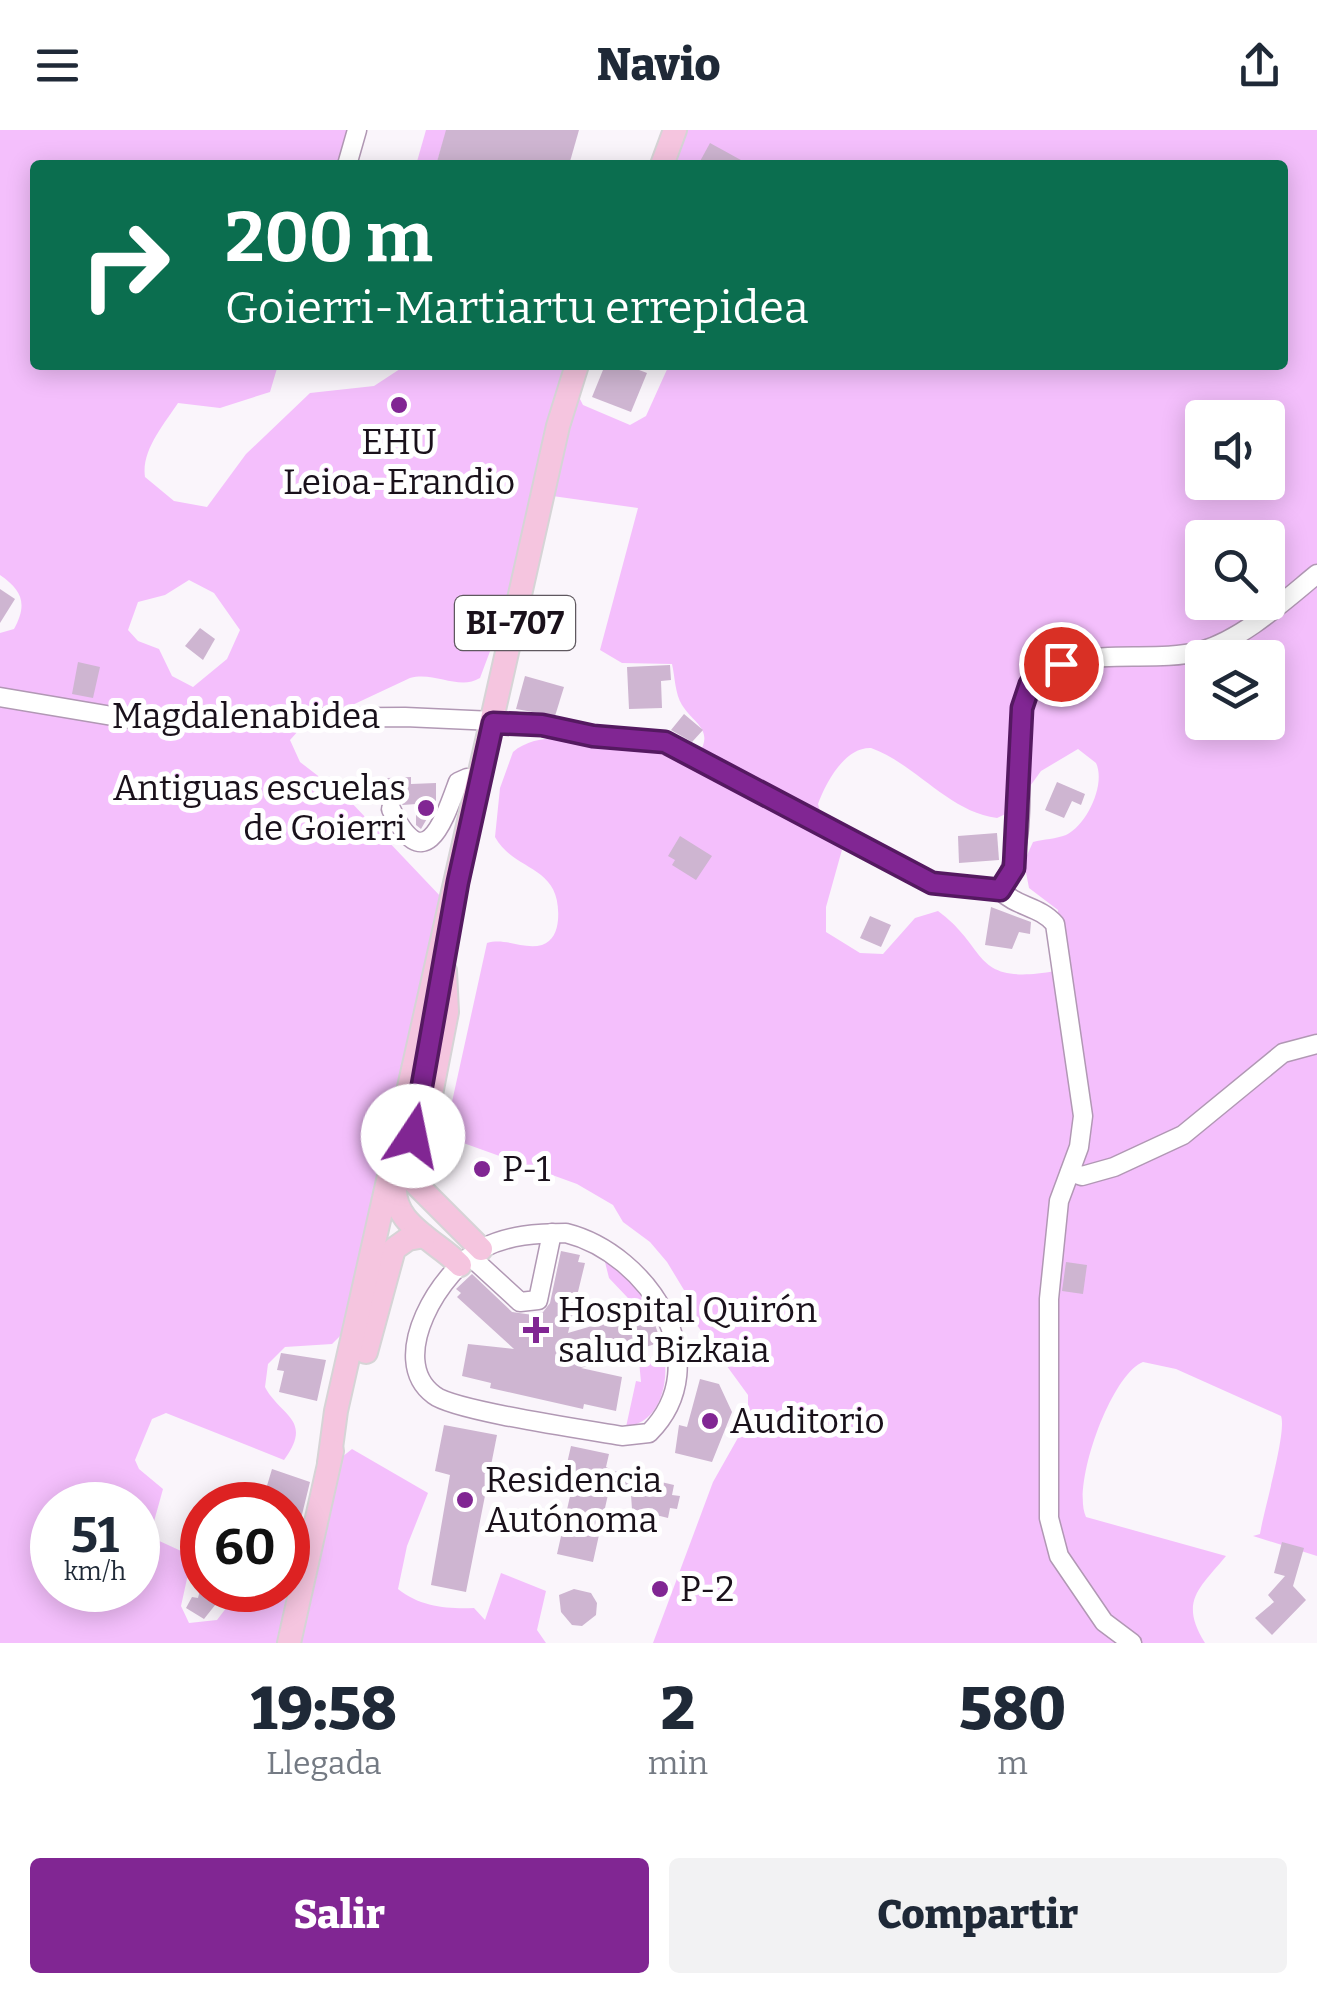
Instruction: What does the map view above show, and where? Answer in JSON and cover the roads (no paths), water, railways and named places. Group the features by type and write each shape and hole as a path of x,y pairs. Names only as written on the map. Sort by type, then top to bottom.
{"main road":[{"path":"664,160 675,130"},
{"name":"BI-707","path":"329,1462 336,1411 481,782 558,426 575,370"},
{"name":"BI-707","path":"289,1643 368,1303 397,1205 445,971 458,882"},
{"path":"445,971 447,1012 413,1174 418,1190 456,1225 471,1257"},
{"path":"417,1054 415,1094 393,1194 397,1205 430,1240 471,1257"},
{"path":"344,1411 362,1368 394,1249 408,1239 452,1242 456,1225"}],"street":[{"path":"348,160 357,130"},
{"path":"1132,1643 1104,1622 1059,1556 1049,1518 1049,1299 1058,1200 1070,1172 1084,1116 1055,924 1046,914 1010,900 1000,890 1014,868 1018,753 1030,684 1061,664 1094,657 1182,654 1217,645 1317,574"},
{"name":"Magdalenabidea","path":"1,696 130,719 405,717 529,723 593,736 665,742 932,883 1000,890"},
{"path":"390,809 414,838 429,840 438,835 458,782 467,778 481,782"},
{"path":"1070,1172 1082,1176 1114,1167 1183,1135 1283,1053 1317,1044"},
{"path":"471,1257 520,1302 538,1300 552,1233"},
{"path":"552,1233 598,1244 616,1253 650,1284 672,1339 672,1392 649,1433 622,1436 449,1403 433,1395 420,1381 416,1364 422,1321 435,1295 471,1257 516,1236 552,1233"}],"place":[{"name":"EHU Leioa-Erandio","path":"399,405"},
{"name":"Antiguas escuelas de Goierri","path":"426,808"},
{"name":"P-1","path":"482,1169"},
{"name":"Hospital Quirón salud Bizkaia","path":"536,1330"},
{"name":"Auditorio","path":"710,1421"},
{"name":"Residencia Autónoma","path":"465,1500"},
{"name":"P-2","path":"660,1589"}]}
